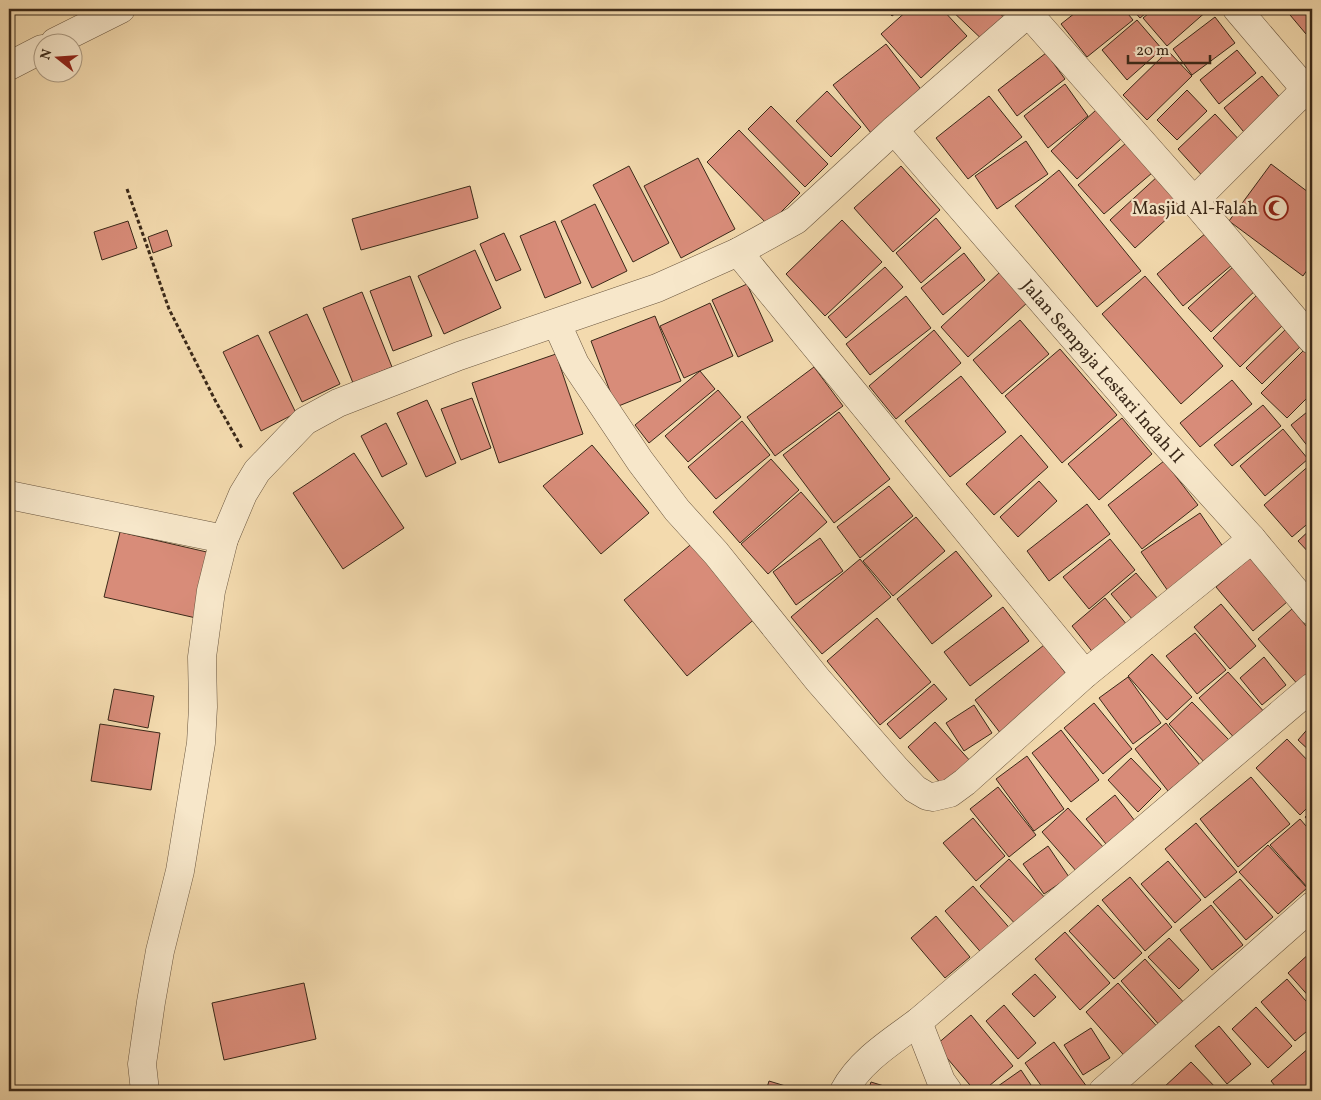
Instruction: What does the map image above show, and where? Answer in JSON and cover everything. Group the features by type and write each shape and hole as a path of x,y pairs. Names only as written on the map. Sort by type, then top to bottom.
{"street":[{"path":"75,32 121,9"},
{"path":"1194,201 1309,93 1237,9"},
{"path":"145,1091 142,1064 160,951 180,871 198,768 203,707 202,658 211,591 224,539 243,494 257,471 305,421 338,403 459,356 557,324 657,288 738,252 796,220 894,130 1030,11 1312,340"},
{"path":"9,66 32,54"},
{"name":"Jalan Sempaja Lestari Indah II","path":"894,130 1151,427 1252,539 1312,611"},
{"path":"738,252 1085,674"},
{"path":"557,324 575,364 599,402 677,510 716,554 818,680 915,789 927,796 934,798 950,793 965,782 1085,674 1252,539"},
{"path":"9,495 224,539"},
{"path":"844,1091 850,1078 877,1053 918,1022 1312,687"},
{"path":"1103,1091 1312,906"},
{"path":"918,1022 941,1081 948,1091"}],"path":[{"path":"127,189 169,309 231,430 257,471"}],"building":[{"path":"885,9 901,9 892,16"},
{"path":"909,9 942,9 967,36 921,78 881,34"},
{"path":"950,9 995,9 1009,22 988,45"},
{"path":"1080,9 1124,9 1133,20 1087,57 1061,24"},
{"path":"1132,9 1151,9 1140,18"},
{"path":"1154,9 1208,10 1167,46 1143,18"},
{"path":"1285,9 1312,9 1312,28 1306,34"},
{"path":"1215,17 1235,43 1192,75 1173,49"},
{"path":"1137,20 1162,49 1127,80 1102,50"},
{"path":"886,44 923,92 871,133 833,85"},
{"path":"1237,50 1256,73 1219,104 1200,80"},
{"path":"1168,51 1192,76 1147,120 1123,95"},
{"path":"1046,53 1065,79 1017,116 998,90"},
{"path":"1262,76 1286,105 1248,137 1224,108"},
{"path":"1065,84 1088,116 1048,148 1024,116"},
{"path":"1187,90 1207,111 1177,140 1157,120"},
{"path":"827,91 861,127 831,157 796,121"},
{"path":"989,96 1022,137 968,179 936,138"},
{"path":"771,106 828,164 805,187 748,129"},
{"path":"1096,110 1122,138 1077,179 1051,151"},
{"path":"1215,114 1244,145 1206,180 1178,149"},
{"path":"739,130 800,193 768,225 707,162"},
{"path":"1026,141 1048,174 997,209 975,176"},
{"path":"1126,143 1152,173 1104,214 1078,185"},
{"path":"698,158 735,229 681,258 644,186"},
{"name":"Masjid Al-Falah","path":"1271,164 1312,195 1312,263 1303,276 1229,221"},
{"path":"629,166 669,243 633,262 593,185"},
{"path":"901,166 940,210 893,252 854,208"},
{"path":"1059,170 1141,271 1097,307 1015,206"},
{"path":"1158,176 1183,204 1135,248 1110,220"},
{"path":"470,186 478,218 361,250 352,219"},
{"path":"595,204 627,271 592,288 561,221"},
{"path":"936,218 961,248 921,283 896,253"},
{"path":"842,220 882,262 825,316 786,274"},
{"path":"128,221 137,248 102,260 94,232"},
{"path":"555,221 581,283 545,298 520,236"},
{"path":"167,230 172,246 153,253 148,237"},
{"path":"504,233 521,270 496,281 480,244"},
{"path":"1206,233 1232,265 1183,306 1157,274"},
{"path":"475,250 501,308 444,334 418,276"},
{"path":"964,253 985,280 943,315 921,288"},
{"path":"1235,265 1257,289 1211,332 1188,308"},
{"path":"885,267 903,287 846,338 828,317"},
{"path":"1312,270 1312,284 1306,278"},
{"path":"1000,272 1028,302 968,357 941,327"},
{"path":"410,276 432,336 393,351 370,291"},
{"path":"1145,276 1223,366 1181,404 1102,314"},
{"path":"747,284 773,341 738,357 712,300"},
{"path":"362,292 392,367 353,383 323,308"},
{"path":"1259,293 1287,321 1240,367 1213,338"},
{"path":"906,296 931,328 870,375 846,344"},
{"path":"710,303 733,356 684,378 660,326"},
{"path":"307,314 340,384 302,402 269,332"},
{"path":"655,316 681,381 616,407 591,341"},
{"path":"1020,320 1049,354 1002,394 973,360"},
{"path":"1289,326 1305,342 1262,384 1246,368"},
{"path":"934,330 961,363 896,419 869,386"},
{"path":"258,335 296,413 261,431 223,352"},
{"path":"1060,349 1117,415 1062,463 1005,396"},
{"path":"1304,350 1312,358 1312,393 1287,418 1261,393"},
{"path":"556,354 583,434 499,463 472,383"},
{"path":"814,367 843,406 775,456 747,417"},
{"path":"700,371 715,389 649,443 635,425"},
{"path":"961,376 1006,432 950,477 905,421"},
{"path":"1232,380 1252,404 1200,447 1180,423"},
{"path":"718,390 741,417 688,462 665,436"},
{"path":"472,398 491,448 461,460 441,409"},
{"path":"427,400 456,463 426,477 397,413"},
{"path":"1263,405 1281,426 1232,466 1214,445"},
{"path":"1312,408 1312,445 1309,448 1291,425"},
{"path":"839,412 890,479 834,523 783,455"},
{"path":"1122,418 1152,454 1099,500 1068,464"},
{"path":"742,421 770,455 716,499 688,467"},
{"path":"386,423 407,464 382,477 361,436"},
{"path":"1283,429 1308,459 1265,496 1240,466"},
{"path":"1021,435 1048,467 994,515 966,484"},
{"path":"592,445 649,513 601,554 543,486"},
{"path":"354,453 404,528 343,569 293,493"},
{"path":"771,459 799,490 740,543 713,512"},
{"path":"1164,461 1198,505 1142,549 1108,505"},
{"path":"1312,463 1312,520 1292,537 1264,505"},
{"path":"1039,481 1057,501 1018,537 1000,517"},
{"path":"889,486 913,516 860,558 837,527"},
{"path":"801,492 827,522 768,574 741,544"},
{"path":"1087,504 1110,534 1049,581 1027,551"},
{"path":"1200,513 1226,551 1168,591 1141,552"},
{"path":"916,517 945,551 893,596 863,561"},
{"path":"1312,528 1312,556 1298,541"},
{"path":"120,532 211,553 196,618 104,597"},
{"path":"820,538 843,571 796,605 773,572"},
{"path":"1110,539 1135,570 1089,609 1063,577"},
{"path":"695,541 757,617 687,676 624,600"},
{"path":"956,551 992,596 932,644 897,599"},
{"path":"1250,558 1287,602 1253,631 1216,587"},
{"path":"860,559 891,597 822,654 791,617"},
{"path":"1136,573 1163,605 1138,626 1111,594"},
{"path":"1105,598 1132,631 1098,659 1072,626"},
{"path":"1221,604 1256,646 1230,669 1194,627"},
{"path":"1003,607 1029,641 970,686 944,652"},
{"path":"1292,609 1312,633 1312,677 1300,687 1258,639"},
{"path":"877,618 931,682 880,725 827,661"},
{"path":"1195,633 1226,670 1197,694 1166,656"},
{"path":"1044,645 1070,679 1001,734 975,700"},
{"path":"1152,654 1192,697 1167,720 1128,676"},
{"path":"1264,657 1286,685 1262,705 1240,678"},
{"path":"1228,672 1267,715 1237,741 1199,698"},
{"path":"1128,677 1161,723 1133,744 1099,698"},
{"path":"934,684 947,699 900,739 887,724"},
{"path":"114,689 154,696 148,728 108,720"},
{"path":"1192,702 1230,741 1206,764 1169,724"},
{"path":"1094,703 1132,749 1103,774 1064,728"},
{"path":"974,705 992,733 964,751 946,723"},
{"path":"935,722 972,763 944,787 908,747"},
{"path":"1166,723 1200,765 1168,791 1135,749"},
{"path":"100,724 160,733 151,790 91,781"},
{"path":"1312,724 1312,753 1298,740"},
{"path":"1061,730 1099,780 1071,802 1032,753"},
{"path":"1287,739 1312,765 1312,803 1300,815 1256,768"},
{"path":"1027,756 1064,809 1034,831 996,779"},
{"path":"1131,758 1161,789 1138,812 1108,780"},
{"path":"1251,777 1290,824 1238,867 1200,819"},
{"path":"998,787 1036,835 1009,857 970,809"},
{"path":"1115,795 1135,821 1106,844 1086,819"},
{"path":"1068,808 1104,848 1077,872 1042,832"},
{"path":"1312,810 1312,825 1305,817"},
{"path":"973,818 1005,856 976,881 943,843"},
{"path":"1300,819 1312,833 1312,883 1307,887 1270,845"},
{"path":"1196,823 1237,872 1205,898 1165,849"},
{"path":"1268,845 1307,888 1278,914 1239,872"},
{"path":"1048,846 1069,877 1044,894 1023,864"},
{"path":"1009,859 1048,901 1019,928 980,886"},
{"path":"1168,861 1201,900 1175,923 1141,884"},
{"path":"1130,877 1172,927 1145,951 1102,900"},
{"path":"1240,879 1273,917 1246,940 1213,902"},
{"path":"973,886 1013,932 985,957 945,911"},
{"path":"1098,905 1142,953 1114,979 1069,931"},
{"path":"1211,905 1243,945 1212,970 1180,930"},
{"path":"936,916 970,957 945,978 911,938"},
{"path":"1065,932 1110,983 1080,1010 1035,959"},
{"path":"1169,938 1199,970 1179,989 1148,957"},
{"path":"1312,951 1312,1000 1288,973"},
{"path":"1145,959 1186,1005 1161,1027 1121,981"},
{"path":"1035,974 1056,997 1034,1017 1012,994"},
{"path":"1287,979 1312,1008 1312,1027 1295,1041 1261,1002"},
{"path":"304,983 316,1039 224,1060 212,1003"},
{"path":"1118,983 1161,1031 1128,1060 1086,1012"},
{"path":"1004,1005 1036,1043 1018,1059 986,1021"},
{"path":"1256,1007 1292,1046 1268,1068 1232,1029"},
{"path":"971,1015 1013,1066 983,1091 975,1091 936,1045"},
{"path":"1219,1026 1251,1064 1227,1084 1195,1046"},
{"path":"1091,1028 1110,1058 1083,1075 1064,1045"},
{"path":"1054,1042 1090,1091 1045,1091 1025,1063"},
{"path":"1310,1047 1312,1050 1312,1091 1279,1091 1271,1081"},
{"path":"1191,1062 1219,1091 1166,1091 1163,1088"},
{"path":"1021,1070 1035,1091 991,1091"},
{"path":"769,1081 802,1091 766,1091"},
{"path":"871,1082 900,1091 868,1091"}],"place":[{"name":"Masjid Al-Falah","path":"1276,208"}]}
